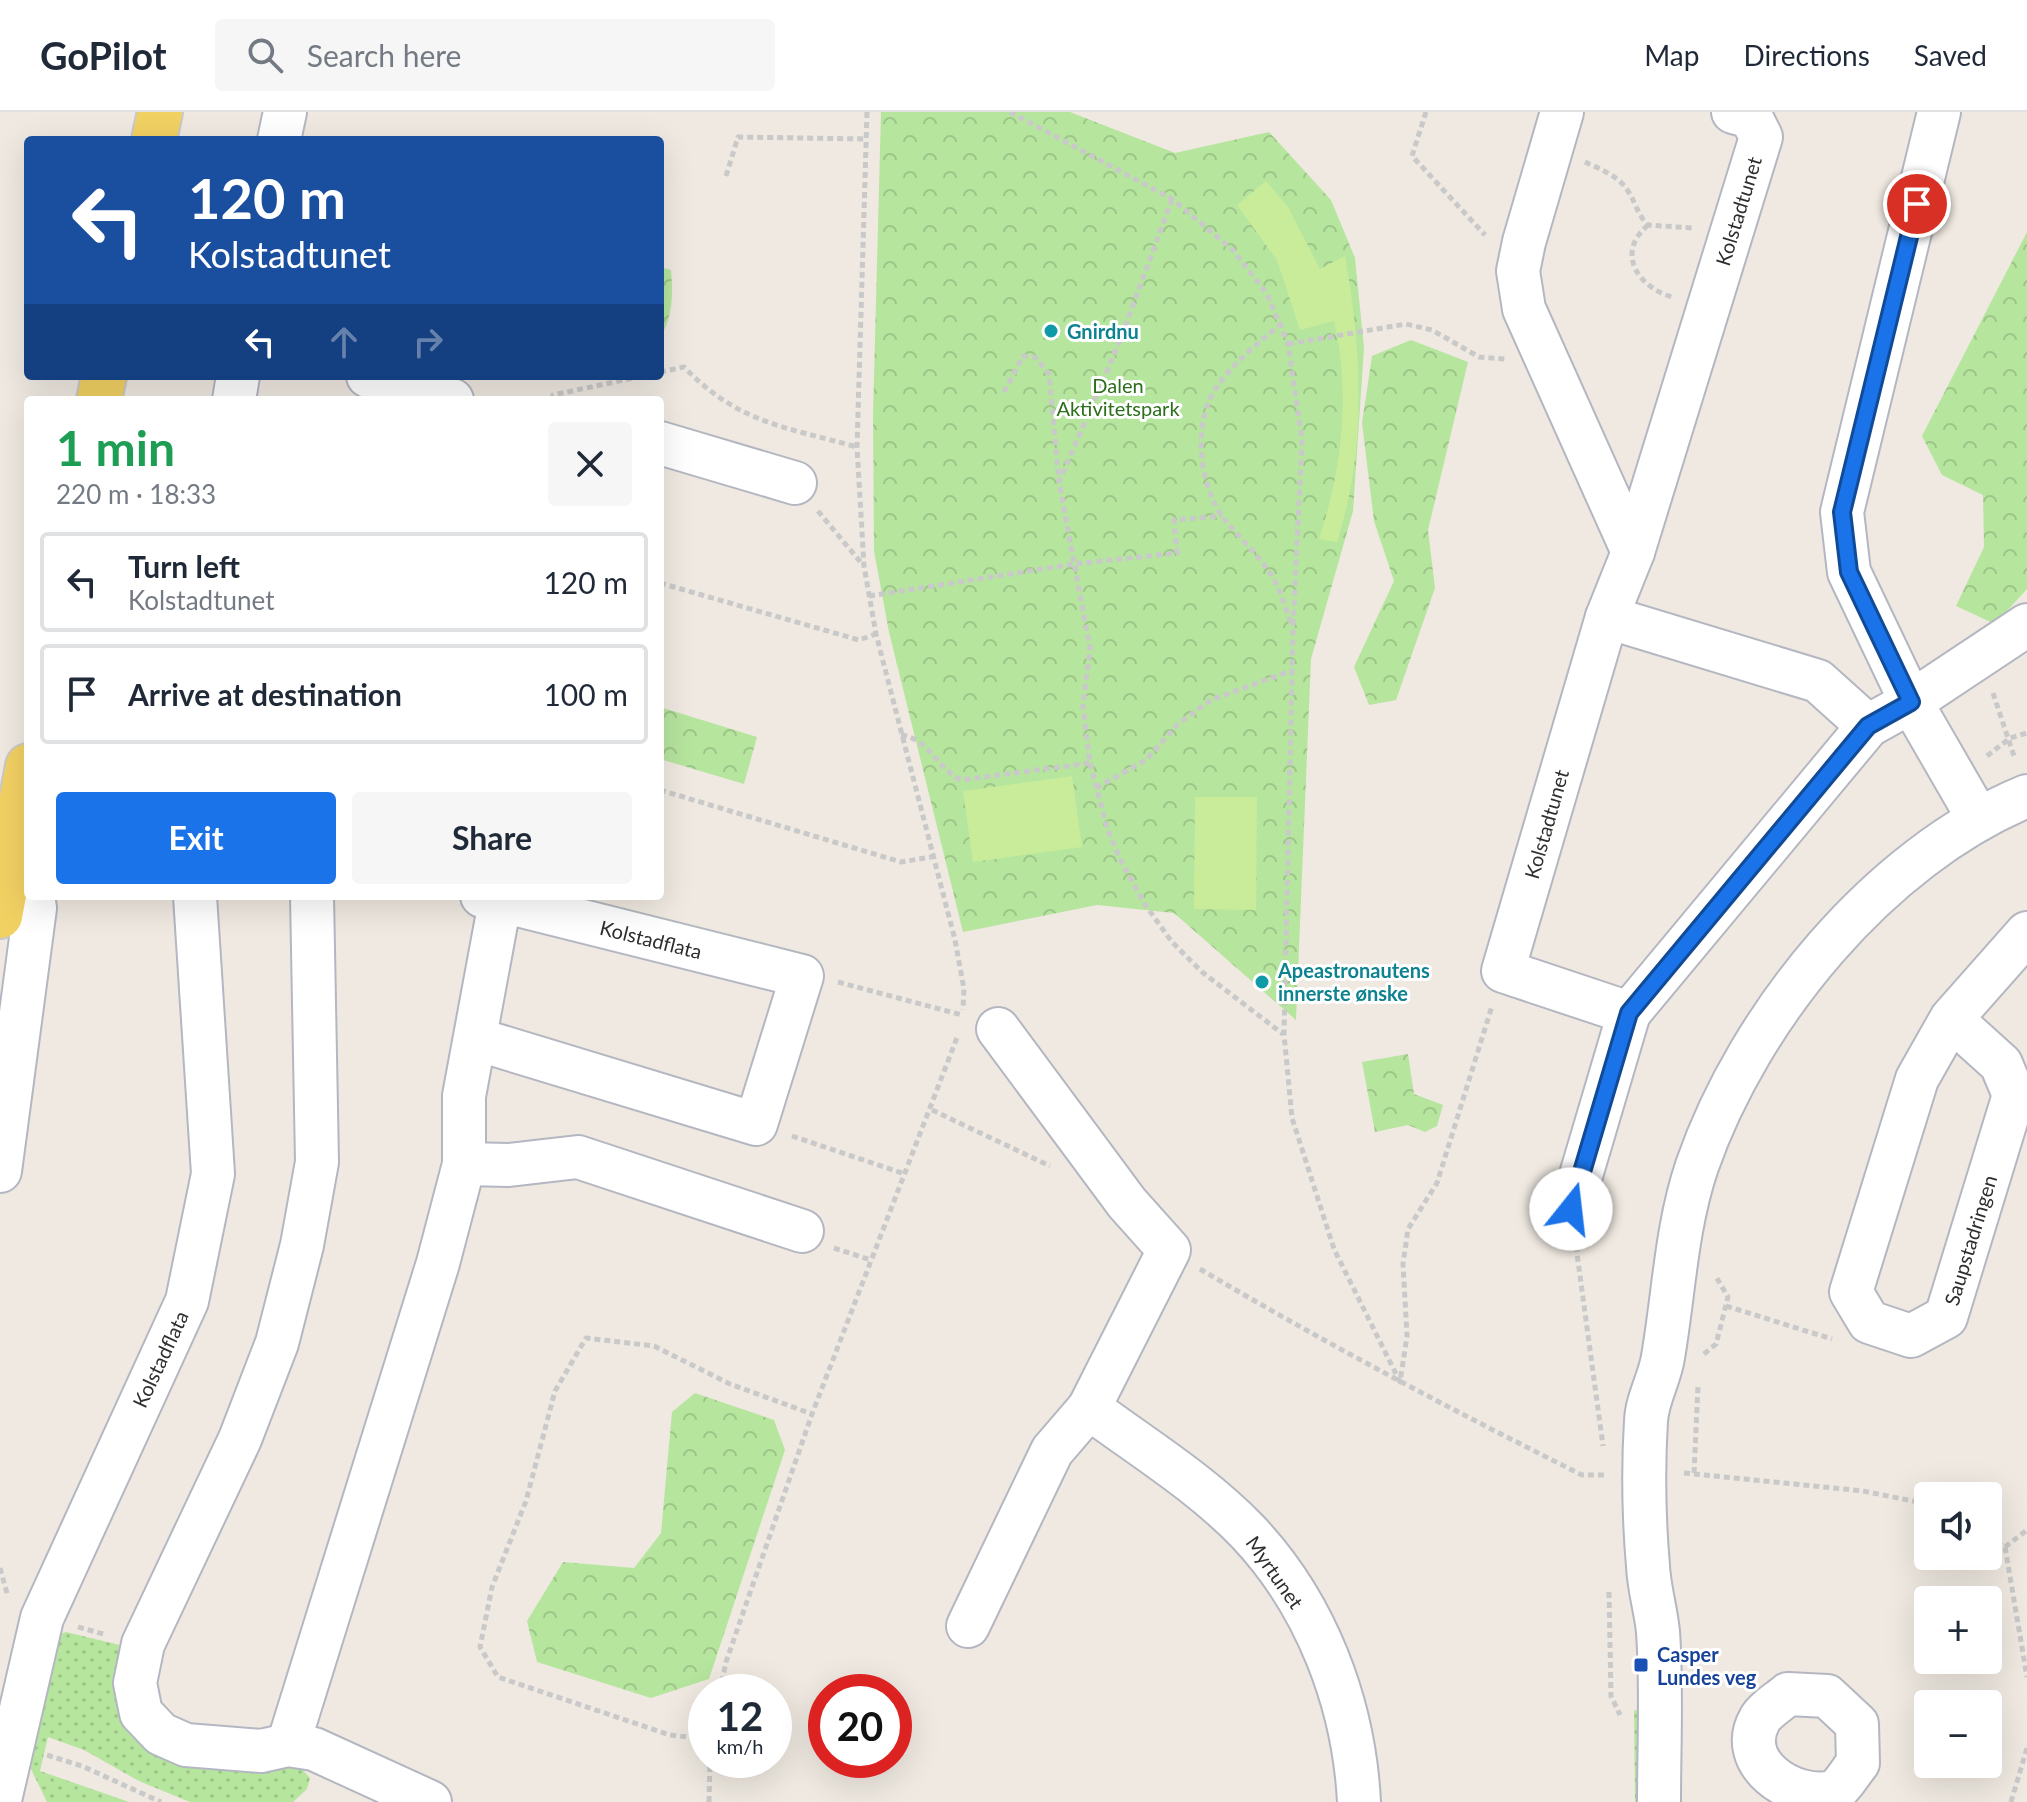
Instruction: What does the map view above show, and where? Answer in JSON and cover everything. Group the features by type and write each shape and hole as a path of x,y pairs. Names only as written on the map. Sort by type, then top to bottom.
{"main road":[{"path":"155,136 160,112"},
{"path":"0,916 24,787"}],"street":[{"path":"280,136 285,112"},
{"path":"1562,112 1518,271 1524,309 1633,552"},
{"name":"Kolstadtunet","path":"1503,971 1607,617 1633,552 1761,137 1751,117 1733,112"},
{"path":"1939,112 1842,512 1849,572 1911,702 1978,818"},
{"path":"382,380 438,396"},
{"path":"664,444 795,483"},
{"path":"1607,617 1818,681 1868,726"},
{"path":"1571,1209 1629,1013 1868,726 1911,702 2027,625"},
{"path":"1659,1802 1658,1631 1674,1567 1671,1473 1682,1358 1673,1276 1697,1166 1719,1113 1760,1035 1817,957 1891,882 1978,818 2027,796"},
{"path":"19,814 24,842"},
{"path":"0,1171 34,923 33,900"},
{"name":"Kolstadflata","path":"0,1800 42,1618 187,1301 213,1174 195,900"},
{"path":"312,900 317,1162 302,1245 277,1343 240,1439 143,1644 135,1683 141,1713 161,1734 186,1745 261,1751 288,1745 314,1749 430,1802"},
{"name":"Kolstadflata","path":"288,1745 438,1263 464,1164 464,1096 476,1039 491,900"},
{"name":"Kolstadflata","path":"495,900 802,976"},
{"path":"1869,1322 1851,1292 1917,1079 1951,1019 2027,933"},
{"path":"1503,971 1629,1013"},
{"path":"476,1039 756,1124 802,976"},
{"name":"Saupstadringen","path":"1869,1322 1911,1336 1946,1317 2014,1095 2001,1064 1951,1019"},
{"path":"968,1626 1052,1451 1089,1408 1169,1250 980,1022"},
{"path":"464,1164 509,1165 578,1157 802,1231"},
{"name":"Myrtunet","path":"1089,1408 1199,1489 1245,1529 1271,1559 1325,1650 1344,1702 1357,1754 1359,1802"}],"path":[{"path":"867,112 857,447 864,566 876,634 931,857 955,940 964,989 980,1022"},
{"path":"1010,112 1172,199 1233,250 1267,294 1282,323 1302,440 1293,628 1284,1034 1292,1118 1334,1249 1400,1382"},
{"path":"1426,112 1412,156 1518,271"},
{"path":"726,176 738,137 866,139"},
{"path":"1551,151 1613,176 1628,191 1637,215 1648,225 1680,230 1710,223 1732,230"},
{"path":"1059,482 1119,343 1172,199"},
{"path":"1648,225 1637,234 1632,250 1633,269 1642,283 1658,293 1708,308"},
{"path":"1282,323 1241,358 1212,395 1203,427 1202,463 1209,491 1222,516 1272,575 1293,628"},
{"path":"1288,344 1406,324 1432,330 1479,357 1511,359 1538,345"},
{"path":"1004,392 1023,356 1035,357 1049,374 1059,482 1090,648 1083,706 1090,763 1107,828 1121,861 1172,942 1202,972 1284,1034"},
{"path":"664,371 684,367 706,390 747,417 857,447"},
{"path":"553,396 624,380"},
{"path":"795,483 864,566"},
{"path":"869,596 1074,564 1177,553 1174,520 1222,516"},
{"path":"664,584 859,640 876,634"},
{"path":"1980,658 2010,738 2027,733"},
{"path":"1096,788 1146,760 1178,724 1211,700 1293,670"},
{"path":"901,735 917,737 953,776 961,780 1090,763"},
{"path":"664,791 901,862 931,857"},
{"path":"1400,1382 1407,1336 1403,1264 1408,1229 1437,1183 1503,971"},
{"path":"802,976 980,1022"},
{"path":"724,1674 812,1414 956,1044 980,1022"},
{"path":"932,1110 1057,1170"},
{"path":"756,1124 905,1174"},
{"path":"1169,1250 1333,1348 1582,1475 1671,1473 1863,1491 1914,1501"},
{"path":"1682,1358 1716,1344 1728,1297 1710,1267"},
{"path":"1726,1306 1835,1340 1869,1322"},
{"path":"688,1737 670,1735 498,1677 480,1647 492,1587 526,1501 555,1391 586,1338 654,1346 730,1384 812,1414"},
{"path":"1671,1473 1698,1383"},
{"path":"2005,1547 2027,1530"},
{"path":"2002,1545 2005,1547 2027,1674"},
{"path":"2011,1802 2027,1748"},
{"path":"43,1754 82,1766 161,1802"},
{"path":"709,1802 710,1778"}],"green space":[{"name":"Dalen Aktivitetspark","path":"881,112 1070,112 1175,153 1269,132 1331,200 1355,258 1364,348 1353,511 1311,659 1296,1020 1174,913 1097,905 963,932 889,632 874,551 873,415"},
{"path":"1266,181 1288,207 1320,269 1345,256 1355,328 1359,400 1353,471 1337,542 1319,539 1333,486 1342,431 1342,375 1334,321 1300,330 1277,260 1237,205"},
{"path":"2027,232 2027,589 1995,624 1956,606 1984,547 1983,495 1942,475 1922,436"},
{"path":"664,268 671,270 670,314 664,330"},
{"path":"1411,340 1468,362 1428,530 1435,588 1396,700 1369,705 1354,667 1394,581 1374,521 1362,423 1372,356"},
{"path":"664,708 757,737 744,784 664,760"},
{"path":"1072,776 1082,847 973,862 963,791"},
{"path":"1195,797 1257,797 1256,910 1194,909"},
{"path":"1408,1054 1414,1094 1443,1105 1437,1126 1425,1132 1408,1125 1375,1132 1362,1062"},
{"path":"695,1393 774,1420 785,1450 711,1674 688,1674 688,1686 651,1698 537,1662 527,1621 563,1562 634,1568 661,1533 672,1412"},
{"path":"66,1632 120,1645 125,1650 127,1717 298,1764 310,1778 307,1789 293,1802 190,1802 139,1781 84,1750 48,1737 40,1771 129,1802 47,1802 31,1769 32,1747 60,1634"},
{"path":"1639,1709 1640,1802 1635,1802 1634,1711"}],"place":[{"name":"Gnirdnu","path":"1051,331"},
{"name":"Apeastronautens innerste ønske","path":"1262,982"},
{"name":"Casper Lundes veg","path":"1641,1665"}],"route":[{"path":"1571,1209 1629,1013 1868,726 1911,702 1849,572 1842,512 1917,204"}]}
